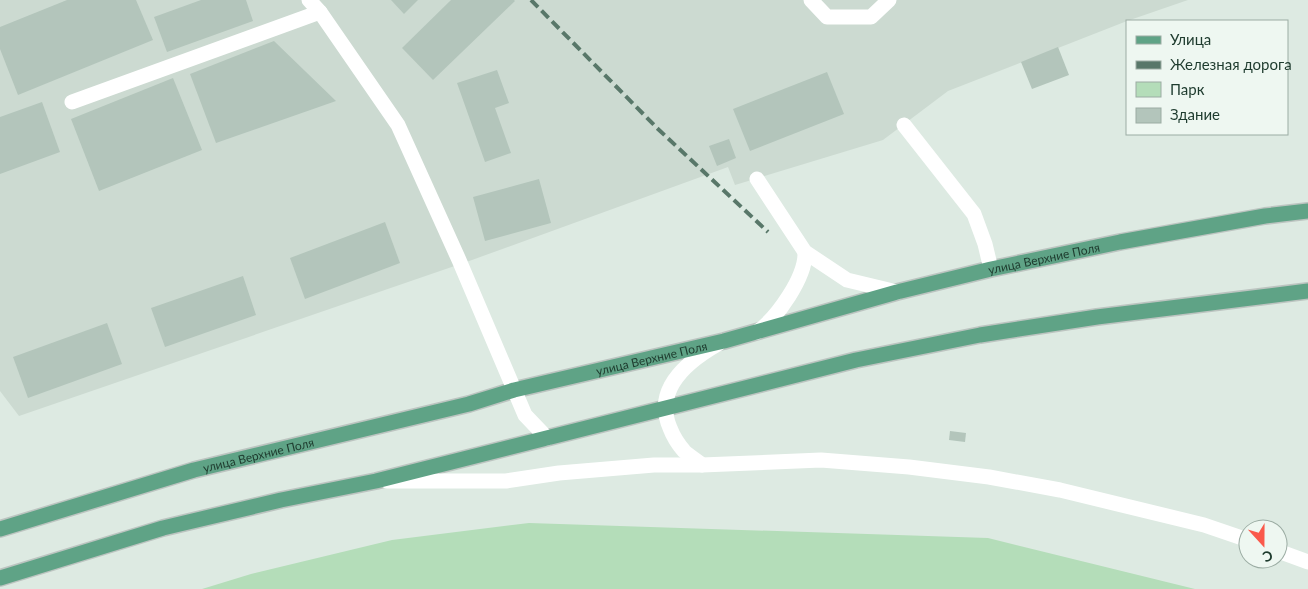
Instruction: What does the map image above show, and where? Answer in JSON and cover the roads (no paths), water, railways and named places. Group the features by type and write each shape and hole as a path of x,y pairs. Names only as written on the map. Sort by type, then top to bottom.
{"main road":[{"name":"улица Верхние Поля","path":"0,529 194,470 469,404 514,390 724,341 897,292 991,269 1120,242 1308,210"},
{"path":"0,578 163,528 282,500 376,481 856,360 980,334 1097,317 1308,291"}],"street":[{"path":"309,0 320,12 398,125 460,260 525,415 547,438"},
{"path":"811,0 827,17 835,17 870,16 889,0"},
{"path":"72,102 320,12"},
{"path":"904,124 974,214 985,244 991,269"},
{"path":"757,179 806,252 847,280 897,292"},
{"path":"757,332 767,325 793,291 806,259 806,252"},
{"path":"702,465 684,451 674,437 667,422 665,408 667,391 678,374 701,354 724,341"},
{"path":"376,481 506,482 559,473 644,466 821,460 909,467 989,477 1060,490 1204,524 1238,536"},
{"path":"1288,555 1308,562"}],"railway":[{"path":"531,0 658,129 768,232"}]}
